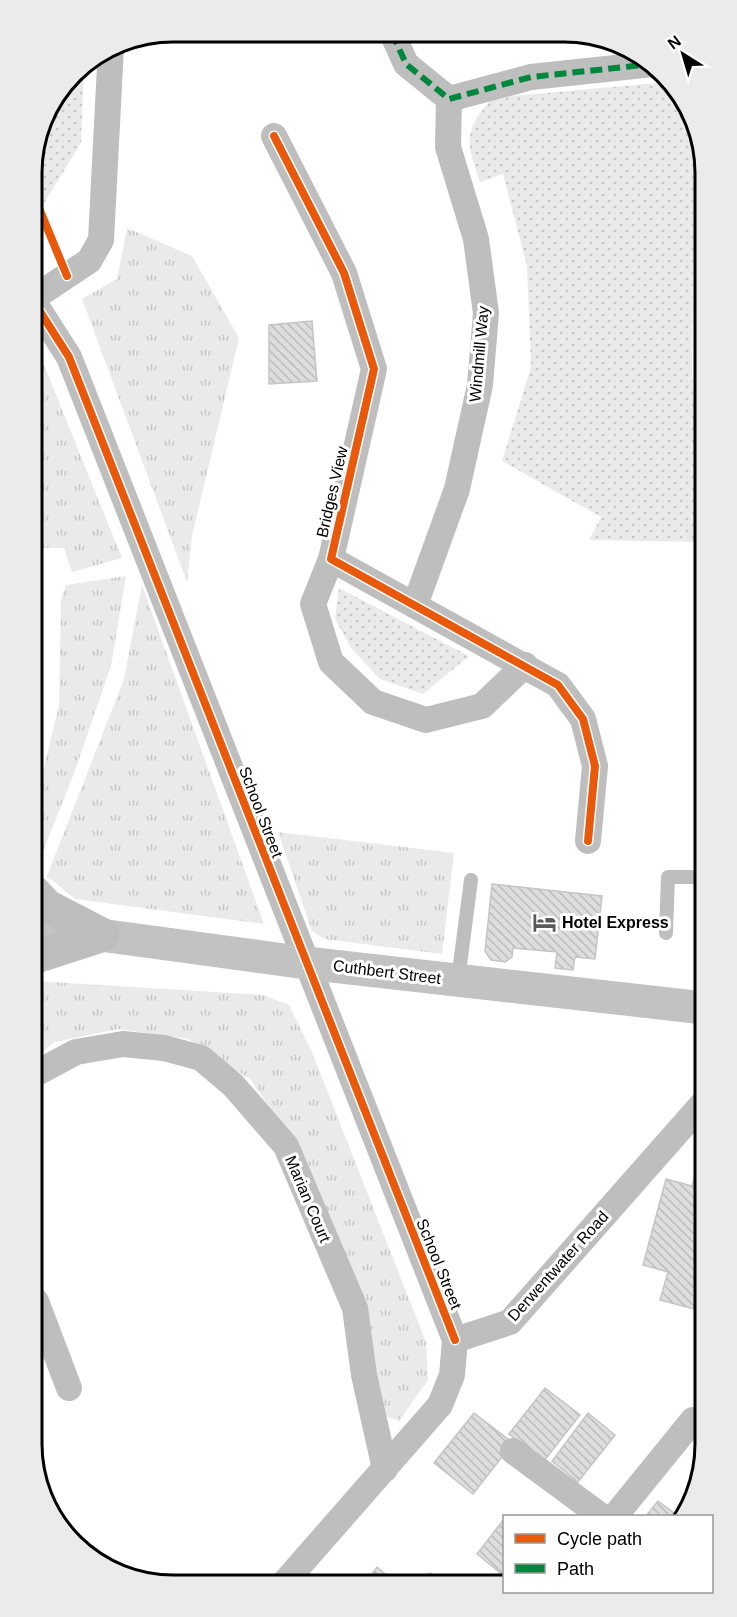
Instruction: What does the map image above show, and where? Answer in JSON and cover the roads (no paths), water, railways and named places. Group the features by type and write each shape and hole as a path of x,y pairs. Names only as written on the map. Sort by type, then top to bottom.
{"highway":[{"path":"42,901 47,906 103,935"},
{"path":"42,955 103,935"}],"street":[{"path":"396,42 406,64 449,99 531,77 639,65"},
{"path":"42,292 89,261 101,240 110,58"},
{"name":"Windmill Way","path":"415,605 457,489 480,385 486,313 477,239 448,147 449,99"},
{"name":"Bridges View","path":"274,136 344,273 374,369 331,559 313,604 331,662 373,702 426,720 482,706 525,665"},
{"name":"School Street","path":"42,315 69,357 455,1340"},
{"name":"Bridges View","path":"331,559 558,685 583,719 595,766 588,841"},
{"name":"Cuthbert Street","path":"42,927 306,963 695,1007"},
{"name":"Marian Court","path":"42,1070 76,1052 123,1044 164,1048 201,1058 233,1084 285,1146 355,1308 364,1375 385,1469"},
{"name":"Derwentwater Road","path":"455,1340 510,1322 695,1112"},
{"path":"42,1317 69,1388"},
{"path":"291,1575 440,1405 452,1375 455,1340"},
{"path":"616,1515 695,1425"},
{"path":"513,1451 600,1515"}],"lane":[{"path":"666,933 668,876 695,877"},
{"path":"458,980 471,880"}],"place":[{"name":"Hotel Express","path":"544,922"}]}
